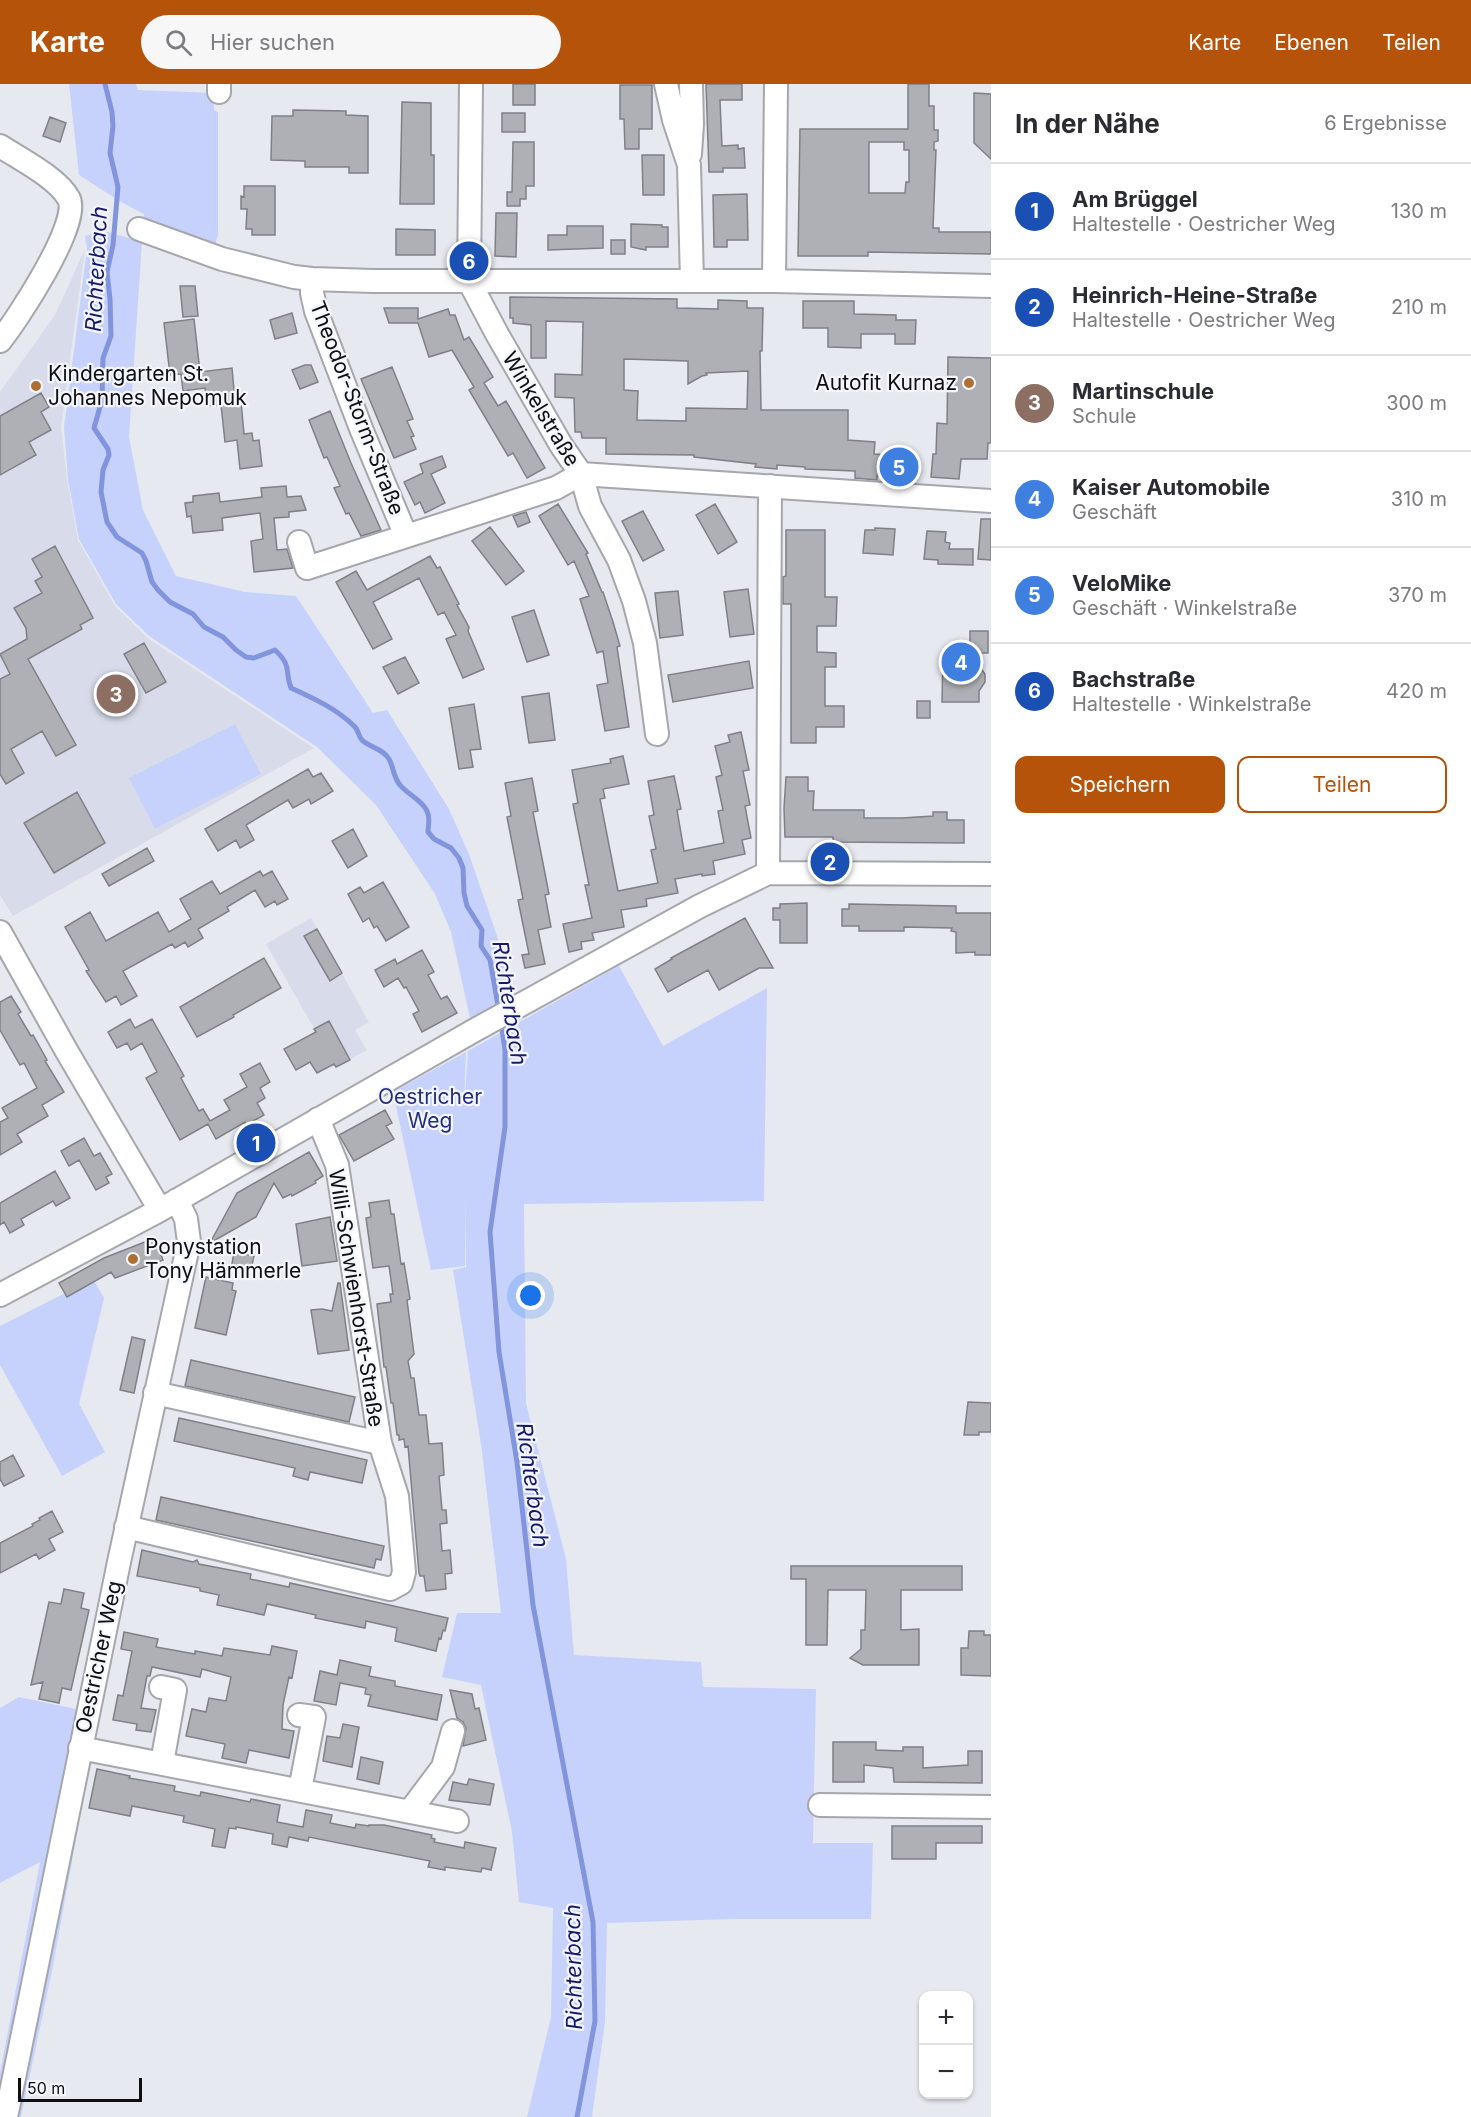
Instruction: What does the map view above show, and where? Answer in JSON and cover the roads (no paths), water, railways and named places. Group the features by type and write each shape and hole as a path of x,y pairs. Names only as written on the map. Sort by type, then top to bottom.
{"street":[{"name":"Winkelstraße","path":"471,84 470,281 508,354 561,445 581,474 991,501"},
{"path":"666,84 674,120 689,165"},
{"path":"691,84 692,124 689,165 692,281"},
{"path":"774,281 776,84"},
{"path":"0,146 52,180 67,196 71,208 66,229 44,274 0,341"},
{"path":"139,229 222,259 312,279 774,281 991,286"},
{"name":"Theodor-Storm-Straße","path":"312,279 316,311 362,431 406,536"},
{"path":"581,474 590,506 619,560 634,601 645,643 657,734"},
{"name":"Theodor-Storm-Straße","path":"299,542 307,568 556,488 581,474"},
{"path":"768,873 770,486"},
{"path":"0,1295 168,1205 700,906 768,873 991,874"},
{"name":"Oestricher Weg","path":"1,935 66,1050 168,1205 186,1219 189,1242 126,1527 6,2117"},
{"name":"Willi-Schwienhorst-Straße","path":"126,1527 390,1590 401,1583 404,1572 397,1496 380,1443 337,1165 318,1119"},
{"name":"Willi-Schwienhorst-Straße","path":"155,1393 380,1443"},
{"path":"162,1763 176,1690"},
{"path":"300,1790 314,1717"},
{"path":"410,1811 443,1767 453,1731"},
{"path":"80,1748 457,1821"},
{"path":"820,1805 991,1807"}],"waterway":[{"name":"Richterbach","path":"105,84 112,112 110,153 118,187 113,245 107,272 111,336 103,358 102,400 94,428 108,449 109,455 103,470 101,492 107,522 117,537 142,553 152,582 170,602 193,614 204,627 223,637 246,657 254,658 275,650 286,665 291,688 340,714 356,728 363,741 387,756 398,782 426,810 429,818 428,832 434,839 451,848 459,858 463,868 467,906 482,930 481,946 490,960 499,1011"},
{"name":"Richterbach","path":"501,1023 505,1050 505,1127 490,1232 499,1352 517,1462 533,1605 593,1922 595,2021 577,2117"}],"place":[{"name":"Bachstraße","path":"469,261"},
{"name":"Autofit Kurnaz","path":"969,383"},
{"name":"Kindergarten St. Johannes Nepomuk","path":"36,386"},
{"name":"VeloMike","path":"899,467"},
{"name":"Kaiser Automobile","path":"961,662"},
{"name":"Martinschule","path":"116,694"},
{"name":"Heinrich-Heine-Straße","path":"830,862"},
{"name":"Am Brüggel","path":"256,1143"},
{"name":"Ponystation Tony Hämmerle","path":"133,1259"}]}
